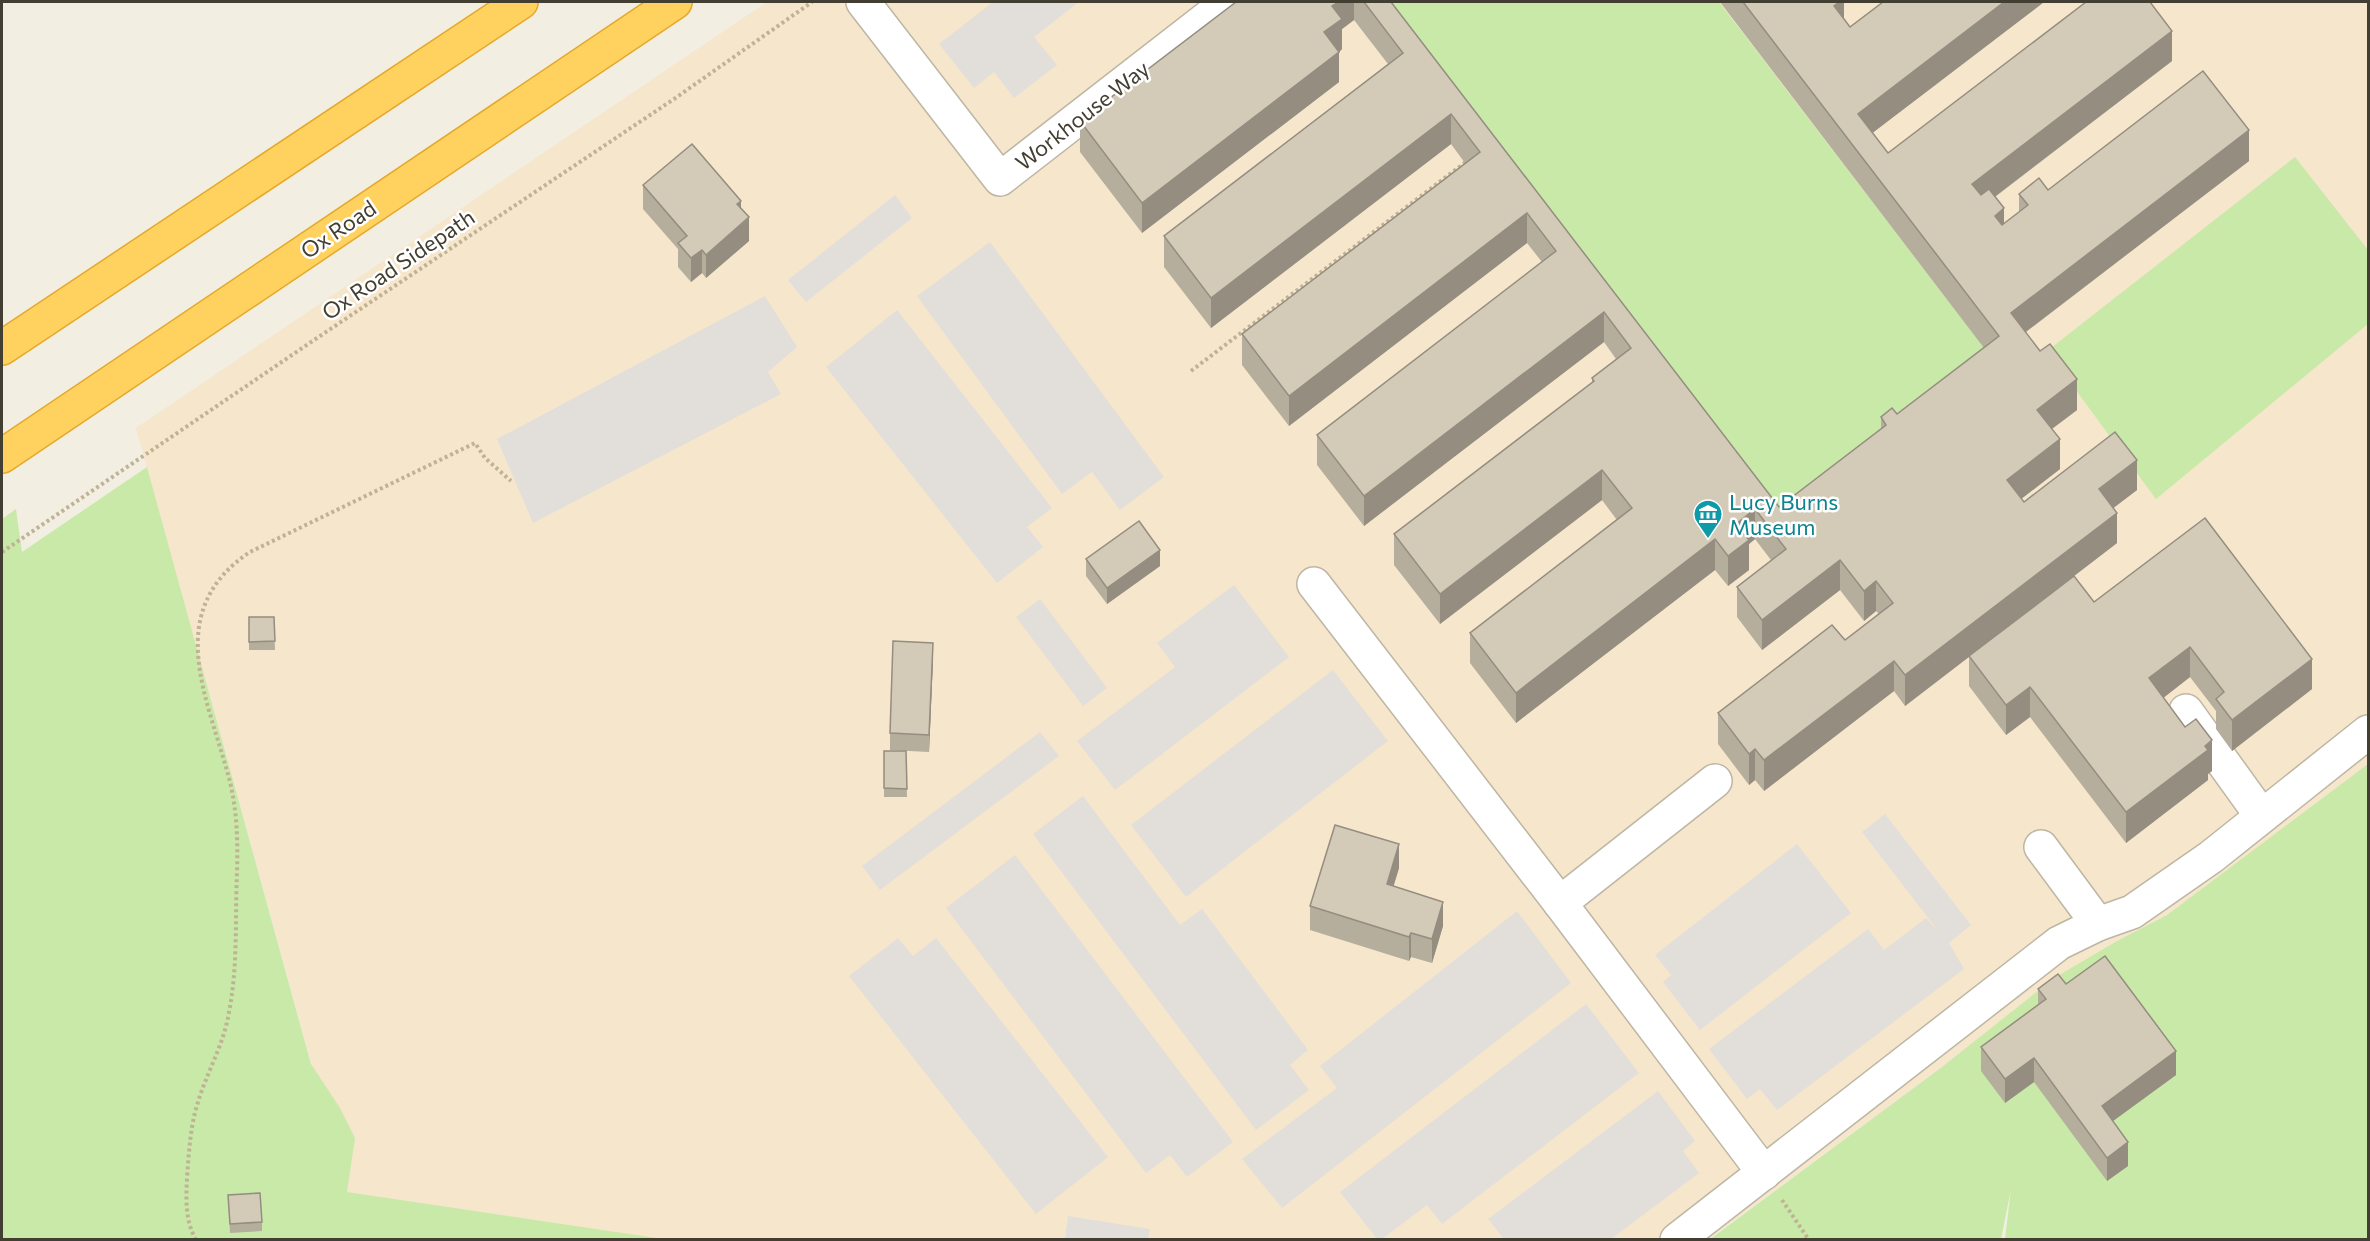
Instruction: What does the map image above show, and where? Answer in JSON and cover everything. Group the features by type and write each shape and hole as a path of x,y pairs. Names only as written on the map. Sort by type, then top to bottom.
{"highway":[{"path":"2,348 520,2"},
{"name":"Ox Road","path":"2,456 675,2"}],"street":[{"name":"Workhouse Way","path":"863,2 1000,180 1228,2"},
{"path":"1314,584 1560,903 1764,1173"},
{"path":"2186,711 2261,815"},
{"path":"1677,1239 2059,943 2098,924 2132,912 2211,856 2368,732"},
{"path":"1560,903 1715,781"},
{"path":"2041,847 2098,924"}],"path":[{"name":"Ox Road Sidepath","path":"2,552 674,99 812,2"},
{"path":"1191,371 1473,156"},
{"path":"196,1239 191,1231 185,1207 191,1129 199,1100 223,1037 229,1012 234,974 238,834 229,779 203,694 199,663 200,619 210,590 230,566 250,552 475,443 485,458 511,481"},
{"path":"1764,1173 1809,1239"}],"shaded area":[{"path":"767,2 2368,2 2368,764 2167,915 2054,978 1942,1067 1709,1239 663,1240 347,1192 136,428"},
{"path":"993,2 1079,2 1034,37 1057,65 1014,98 994,72 974,88 939,44"},
{"path":"895,195 912,218 806,302 788,280"},
{"path":"990,242 1164,477 1120,510 1092,472 1062,494 917,296"},
{"path":"765,296 797,347 768,372 781,394 533,523 497,439"},
{"path":"897,310 1052,508 1027,527 1043,547 997,583 826,367"},
{"path":"1234,585 1289,657 1115,790 1077,741 1175,667 1157,643"},
{"path":"1040,599 1107,688 1083,706 1016,617"},
{"path":"1333,670 1388,741 1186,897 1131,825"},
{"path":"1040,732 1059,756 880,890 862,866"},
{"path":"1083,796 1180,925 1202,909 1308,1050 1290,1065 1309,1090 1256,1130 1033,834"},
{"path":"1885,814 1971,925 1949,943 1964,969 1777,1110 1760,1089 1747,1099 1709,1049 1868,929 1884,950 1926,918 1939,932 1862,832"},
{"path":"1797,844 1851,913 1700,1030 1663,982 1671,975 1655,955"},
{"path":"1015,855 1233,1142 1187,1177 1170,1155 1146,1173 946,908"},
{"path":"1517,911 1571,983 1282,1208 1242,1159 1337,1088 1320,1066"},
{"path":"898,938 913,956 936,938 1108,1157 1036,1214 849,976"},
{"path":"1586,1004 1639,1073 1442,1224 1427,1205 1382,1239 1377,1239 1340,1192"},
{"path":"1658,1091 1695,1141 1683,1151 1699,1173 1611,1239 1504,1239 1488,1219"},
{"path":"1068,1216 1150,1229 1148,1239 1065,1239"}],"green space":[{"path":"1368,2 1719,2 1999,367 1779,538"},
{"path":"2295,157 2368,250 2368,324 2156,499 2047,351"},
{"path":"147,467 311,1064 340,1108 355,1138 347,1192 663,1239 2,1239 2,519 16,509 22,552"},
{"path":"2368,764 2368,1239 2005,1239 2011,1189 2001,1239 1709,1240 1942,1067 2054,978 2167,915"}],"building":[{"path":"1236,2 1339,2 1332,6 1342,19 1324,32 1339,52 1142,203 1080,121"},
{"path":"1364,2 1391,2 1779,507 1886,425 1881,417 1892,408 1897,414 1999,336 1743,2 1839,2 1834,6 1850,27 1883,2 2004,2 1858,114 1888,153 2086,2 2150,2 2172,31 1972,184 1981,195 1989,189 2004,208 1995,216 2002,225 2028,205 2019,194 2039,178 2048,190 2203,71 2249,130 2011,313 2040,351 2050,344 2077,379 2037,410 2060,439 2007,480 2024,502 2115,432 2137,460 2099,489 2117,513 1905,675 1894,661 1764,760 1755,749 1749,754 1718,713 1832,625 1845,640 1893,603 1876,581 1864,591 1840,560 1762,620 1737,587 1786,549 1755,509 1736,524 1749,540 1728,556 1715,539 1516,693 1470,633 1632,508 1602,470 1440,594 1394,534 1594,381 1592,378 1631,348 1604,312 1364,496 1317,435 1556,251 1527,213 1289,396 1242,334 1480,152 1451,114 1211,298 1164,236 1403,53"},
{"path":"692,144 741,201 737,204 749,217 706,255 702,250 691,258 678,243 687,236 643,185"},
{"path":"2205,518 2312,659 2232,720 2216,699 2224,692 2190,647 2149,678 2185,727 2196,719 2212,740 2205,746 2208,750 2126,812 2030,687 2006,705 1969,656 2074,576 2094,602"},
{"path":"1139,521 1160,550 1107,588 1086,559"},
{"path":"249,617 274,617 275,641 249,642"},
{"path":"893,641 933,643 929,735 890,733"},
{"path":"884,751 906,751 907,789 884,788"},
{"path":"1335,825 1399,844 1387,884 1443,902 1432,939 1411,933 1409,937 1310,906"},
{"path":"2105,956 2176,1051 2102,1106 2128,1142 2107,1158 2034,1058 2005,1079 1981,1047 2046,999 2038,989 2058,974 2066,984"},
{"path":"260,1193 262,1222 230,1224 228,1195"}],"place":[{"name":"Lucy Burns Museum","path":"1708,540"}]}
